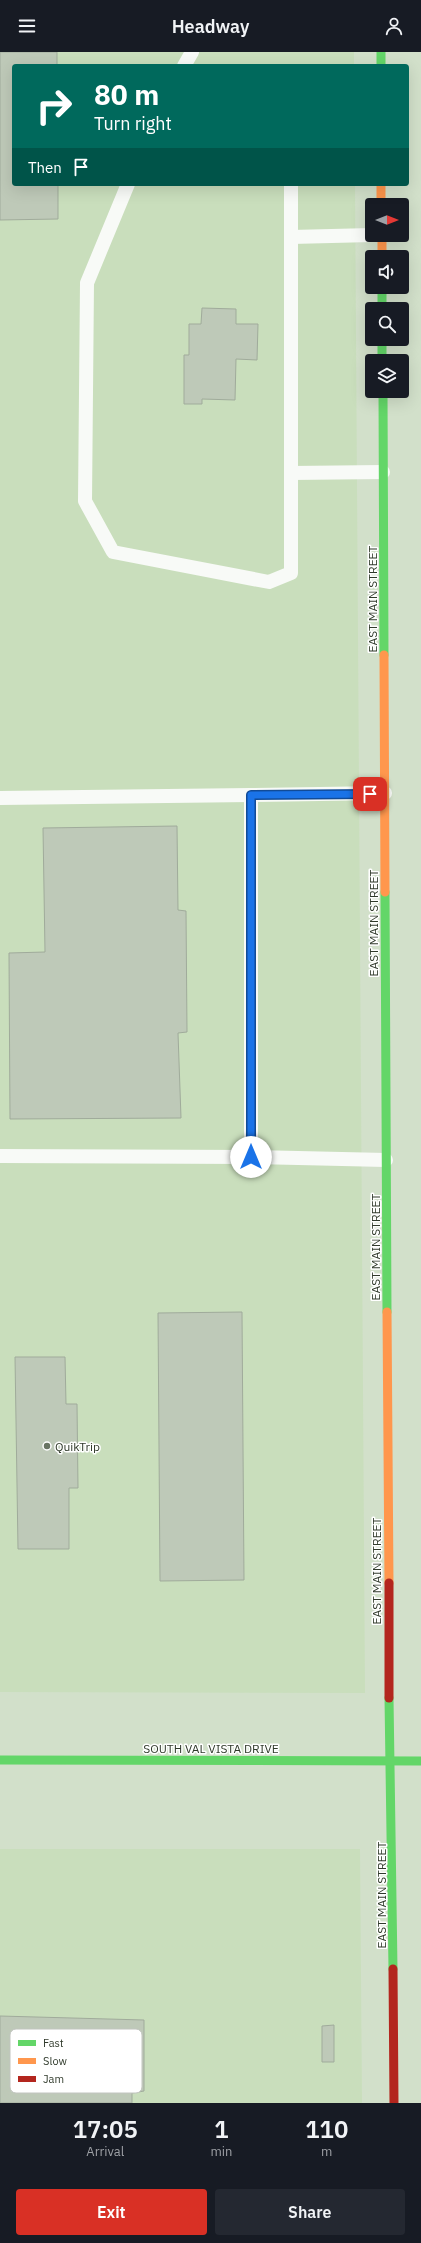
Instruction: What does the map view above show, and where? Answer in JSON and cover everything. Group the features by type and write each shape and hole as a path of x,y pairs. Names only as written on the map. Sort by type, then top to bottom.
{"main road":[{"path":"381,52 381,64"},
{"path":"381,186 381,198"},
{"name":"EAST MAIN STREET","path":"383,398 386,1160 394,2103"},
{"name":"SOUTH VAL VISTA DRIVE","path":"0,1760 421,1761"}],"lane":[{"path":"185,64 192,52"},
{"path":"127,186 87,284 84,501 113,552 269,582 291,573 291,186"},
{"path":"291,237 365,235"},
{"path":"291,473 383,472"},
{"path":"0,798 385,793"},
{"path":"251,795 251,1157"},
{"path":"0,1156 251,1157 386,1160"}],"shaded area":[{"path":"0,52 354,52 354,64 12,64 12,186 355,186 365,1693 0,1692"},
{"path":"0,1849 360,1849 362,2103 0,2103"}],"building":[{"path":"0,52 57,52 57,64 12,64 12,186 58,186 58,219 0,220"},
{"path":"202,308 236,309 236,324 258,324 257,360 236,359 235,400 202,399 202,404 184,404 184,355 189,355 189,324 201,324"},
{"path":"177,826 178,910 186,911 187,1032 178,1033 181,1118 10,1119 9,953 45,952 43,828"},
{"path":"242,1312 244,1580 160,1581 158,1313"},
{"name":"QuikTrip","path":"15,1357 65,1357 66,1404 77,1404 78,1488 69,1488 69,1549 18,1549"},
{"path":"0,2016 144,2020 144,2091 142,2091 142,2029 10,2029 10,2093 132,2093 132,2103 0,2103"},
{"path":"334,2025 334,2062 322,2062 322,2026"}],"traffic: fast":[{"path":"381,52 381,64"},
{"path":"382,294 382,302"},
{"path":"382,346 382,354"},
{"path":"383,398 384,655"},
{"path":"385,892 387,1312"},
{"path":"389,1698 393,1969"},
{"path":"0,1760 421,1761"}],"traffic: slow":[{"path":"381,186 381,198"},
{"path":"382,242 382,250"},
{"path":"384,655 385,892"},
{"path":"387,1312 389,1583"}],"traffic: jam":[{"path":"389,1583 389,1698"},
{"path":"393,1969 394,2103"}],"place":[{"name":"QuikTrip","path":"47,1446"}],"route":[{"path":"251,1157 251,795 370,794"}]}
